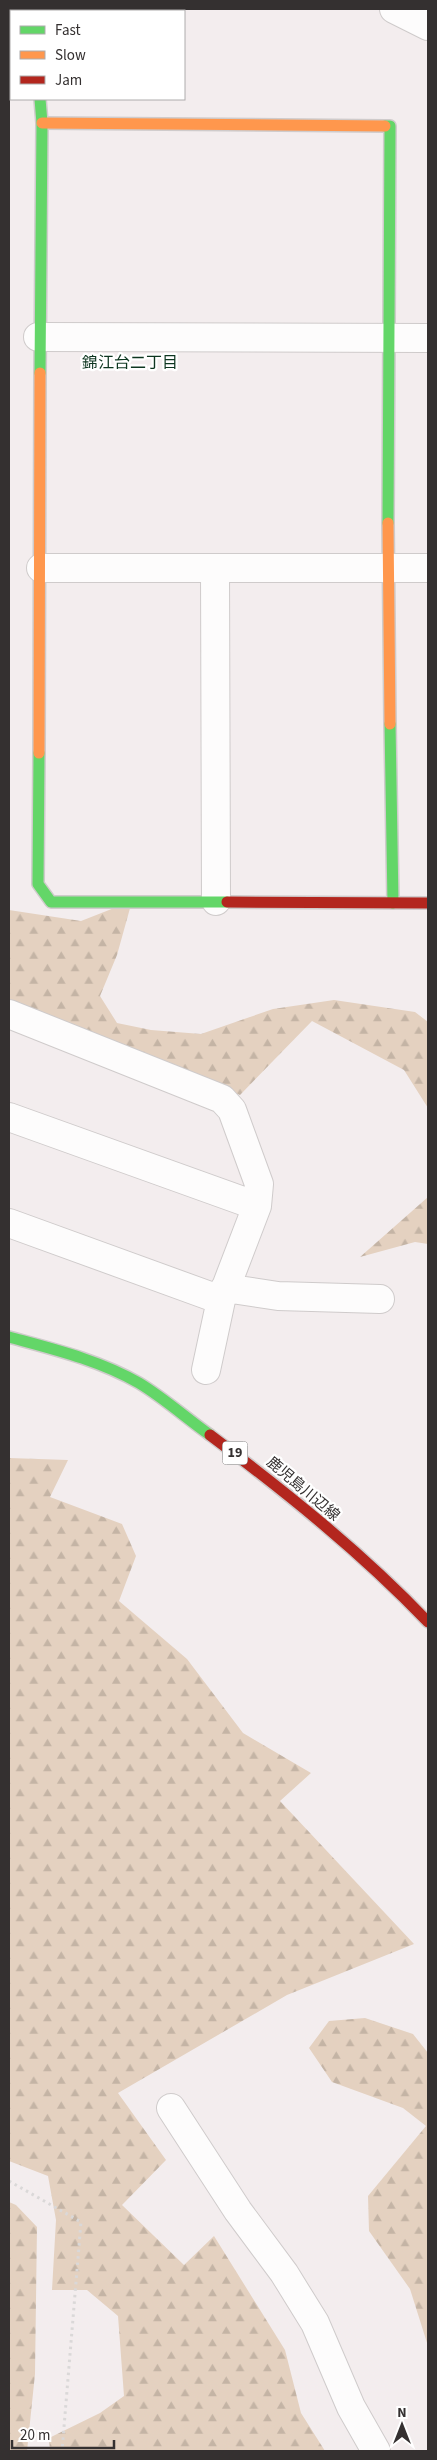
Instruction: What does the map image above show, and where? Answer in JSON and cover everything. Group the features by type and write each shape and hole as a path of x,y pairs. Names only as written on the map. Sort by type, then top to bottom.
{"street":[{"path":"394,9 428,26"},
{"path":"40,100 42,124 38,337 41,568 38,884 51,902 428,903"},
{"path":"42,124 390,126 388,567 393,903"},
{"path":"38,337 428,338"},
{"path":"41,568 428,568"},
{"path":"215,568 216,901"},
{"path":"9,1014 222,1099 232,1110 259,1184 257,1206 223,1294 206,1370"},
{"path":"9,1117 257,1206"},
{"path":"9,1223 223,1294 380,1299"},
{"name":"鹿児島川辺線","path":"9,1337 87,1360 110,1369 144,1387 262,1474 381,1574 428,1622"},
{"path":"171,2108 238,2211 284,2272 315,2324 351,2407 376,2451"}],"path":[{"path":"9,2181 82,2222 62,2451"}],"green space":[{"path":"132,901 117,955 100,996 117,1023 151,1030 201,1034 273,1009 334,1000 415,1012 428,1022 428,1108 404,1070 312,1021 240,1095 106,1038 9,1006 9,910 81,921"},
{"path":"428,1197 428,1244 415,1242 360,1257"},
{"path":"9,1458 68,1460 50,1497 122,1524 136,1556 119,1601 187,1659 243,1733 311,1773 280,1801 414,1944 287,1995 118,2093 166,2160 122,2205 184,2265 214,2236 285,2350 301,2413 325,2451 50,2451 49,2438 100,2413 124,2396 118,2316 87,2290 52,2290 56,2220 48,2176 9,2161"},
{"path":"365,2018 413,2034 428,2053 428,2346 410,2289 369,2231 368,2196 426,2126 403,2108 332,2082 309,2048 329,2021"},
{"path":"9,2202 16,2205 37,2227 35,2374 27,2451 9,2451"}],"traffic: fast":[{"path":"40,100 42,123 40,373"},
{"path":"385,126 390,126 388,523"},
{"path":"390,724 393,903"},
{"path":"39,753 38,884 51,902 227,902"},
{"path":"9,1337 76,1356 124,1375 157,1395 210,1435"}],"traffic: slow":[{"path":"42,123 385,126"},
{"path":"39,753 40,373"},
{"path":"388,523 390,724"}],"traffic: jam":[{"path":"227,902 428,903"},
{"path":"210,1435 350,1547 428,1622"}],"district":[{"name":"錦江台二丁目","path":"130,363"}]}
